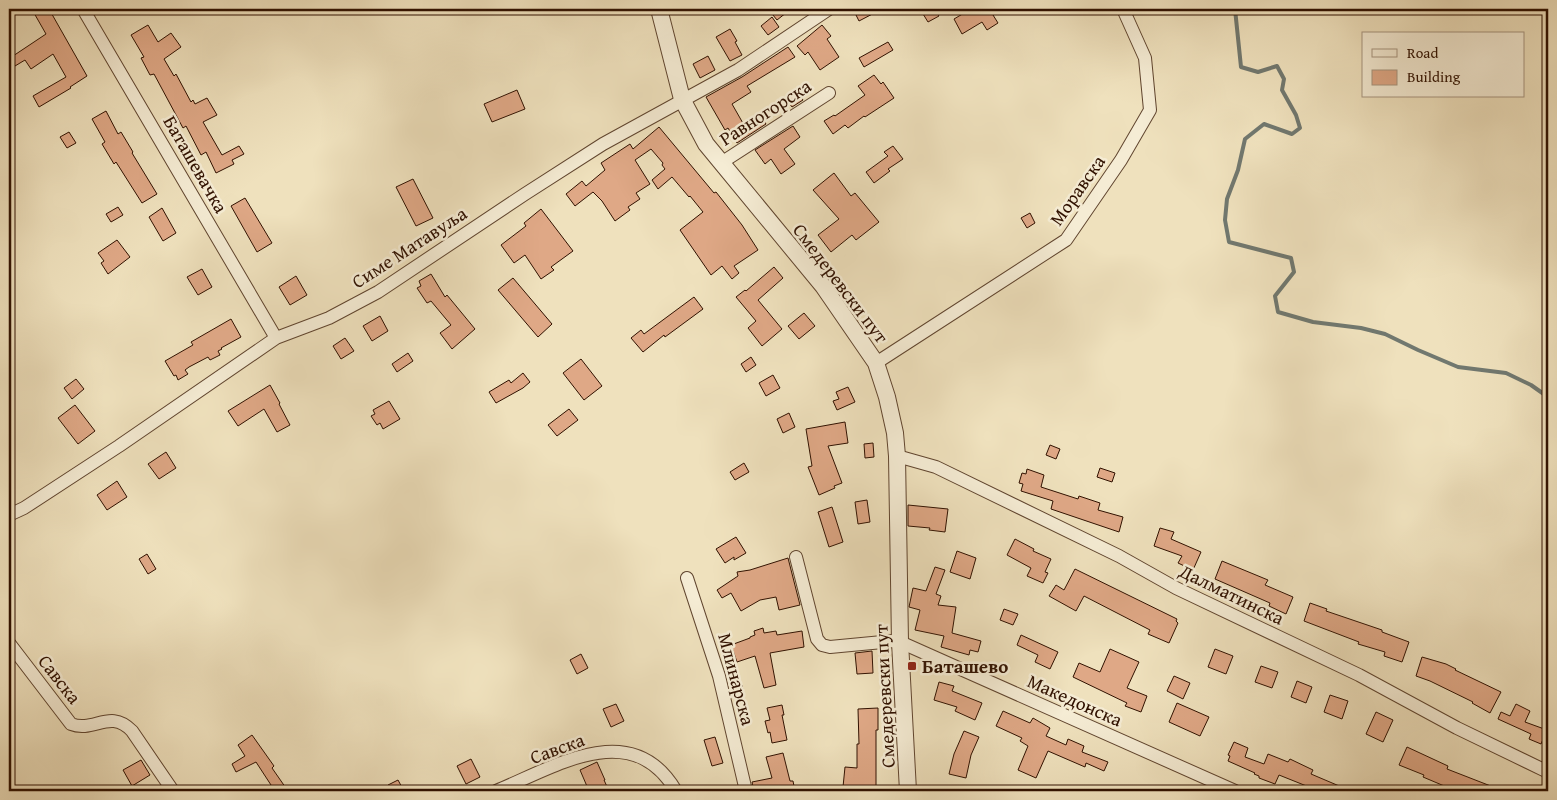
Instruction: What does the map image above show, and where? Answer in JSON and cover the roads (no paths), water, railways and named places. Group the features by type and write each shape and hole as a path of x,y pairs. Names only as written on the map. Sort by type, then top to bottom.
{"street":[{"name":"Баташевачка","path":"83,9 276,338"},
{"name":"Смедеревски пут","path":"658,9 682,99 706,144 823,286 876,363 887,396 895,433 897,456 900,642 908,791"},
{"name":"Симе Матавуља","path":"9,515 24,508 119,446 276,338 329,318 378,292 572,164 682,99 738,70 829,9"},
{"name":"Моравска","path":"876,363 1066,240 1121,160 1150,110 1145,58 1122,9"},
{"name":"Равногорска","path":"721,163 829,93"},
{"name":"Далматинска","path":"897,456 936,467 1119,556 1176,588 1358,675 1457,728 1548,772"},
{"path":"796,557 817,639 822,645 830,648 893,641 900,642"},
{"name":"Млинарска","path":"687,578 719,676 746,791"},
{"name":"Македонска","path":"900,642 1235,791"},
{"name":"Савска","path":"9,643 71,724 82,727 112,720 128,727 173,791"},
{"name":"Савска","path":"496,791 580,756 615,751 640,756 652,762 665,775 676,791"}],"waterway":[{"path":"1235,9 1241,67 1258,72 1277,66 1284,79 1282,90 1296,115 1300,128 1292,134 1264,124 1245,139 1238,170 1227,199 1225,220 1229,242 1291,258 1294,272 1275,296 1278,312 1313,322 1361,328 1385,334 1458,367 1506,373 1531,385 1548,397"}],"place":[{"name":"Баташево","path":"912,666"}]}
